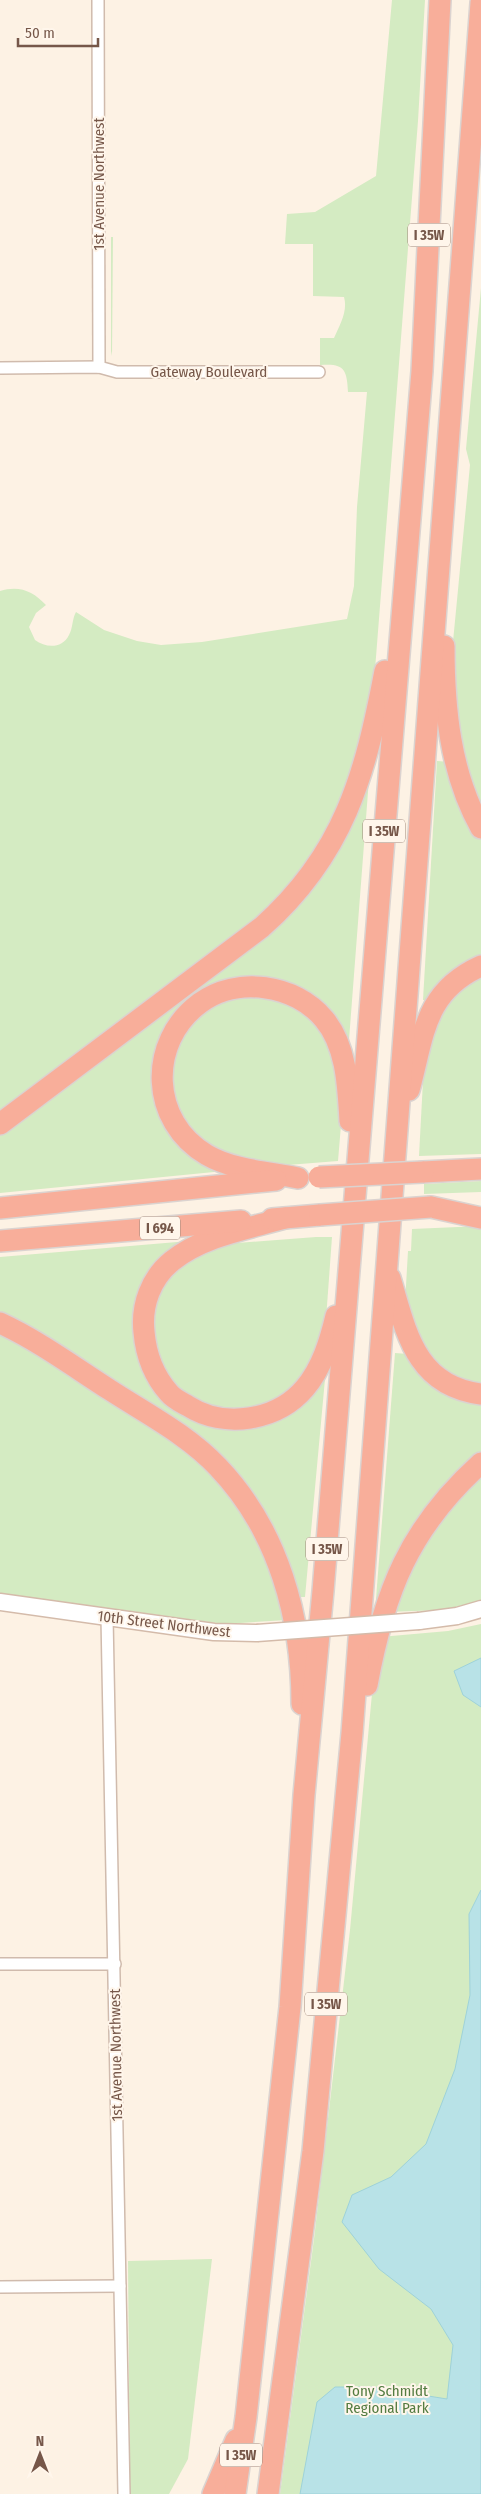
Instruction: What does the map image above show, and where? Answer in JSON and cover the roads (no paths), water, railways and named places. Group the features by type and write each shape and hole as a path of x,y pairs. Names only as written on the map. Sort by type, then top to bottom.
{"highway":[{"name":"I 35W","path":"235,2494 246,2417 290,2007 299,1867 414,470 422,361 440,0"},
{"name":"I 35W","path":"268,2494 312,2151 352,1733 481,3"},
{"path":"452,390 449,571 444,639 445,682 455,760 466,795 481,828"},
{"path":"0,1124 262,927 292,898 333,843 358,785 376,718 414,470"},
{"path":"396,1139 416,1066 420,1040 431,1008 451,985 481,966"},
{"path":"298,1178 230,1165 208,1156 187,1141 167,1111 161,1081 167,1045 177,1026 192,1010 202,1002 222,992 244,986 273,989 301,1000 325,1019 339,1049 345,1069 355,1191"},
{"path":"452,1171 481,1162"},
{"name":"I 694","path":"0,1208 298,1178 481,1170"},
{"name":"I 694","path":"0,1241 320,1215 431,1207 481,1206"},
{"path":"431,1207 481,1218"},
{"path":"285,1218 195,1246 170,1262 150,1289 143,1324 144,1345 149,1362 170,1394 194,1410 228,1420 251,1418 283,1406 305,1388 321,1363 330,1338 352,1232"},
{"path":"387,1266 409,1339 421,1362 439,1379 450,1385 481,1394"},
{"path":"0,1323 87,1376 196,1448 227,1478 267,1538 288,1591 299,1655 302,1724 299,1867"},
{"path":"352,1733 364,1700 383,1612 406,1557 433,1514 481,1463"},
{"path":"213,2494 246,2417"}],"street":[{"name":"1st Avenue Northwest","path":"98,0 99,367"},
{"name":"Gateway Boulevard","path":"0,368 99,367 117,372 319,372"},
{"name":"10th Street Northwest","path":"0,1602 214,1632 257,1633 419,1621 457,1616 481,1609"},
{"name":"1st Avenue Northwest","path":"107,1617 124,2494"},
{"path":"0,1964 115,1964"},
{"path":"0,2287 120,2286"}],"water":[{"path":"481,1658 481,1707 463,1695 454,1671"},
{"path":"481,1890 481,2494 300,2494 317,2402 335,2387 372,2387 447,2399 453,2345 431,2309 379,2269 342,2222 352,2195 391,2177 426,2144 455,2069 470,1995 469,1914"}],"park label":[{"name":"Tony Schmidt Regional Park","path":"387,2400"}]}
